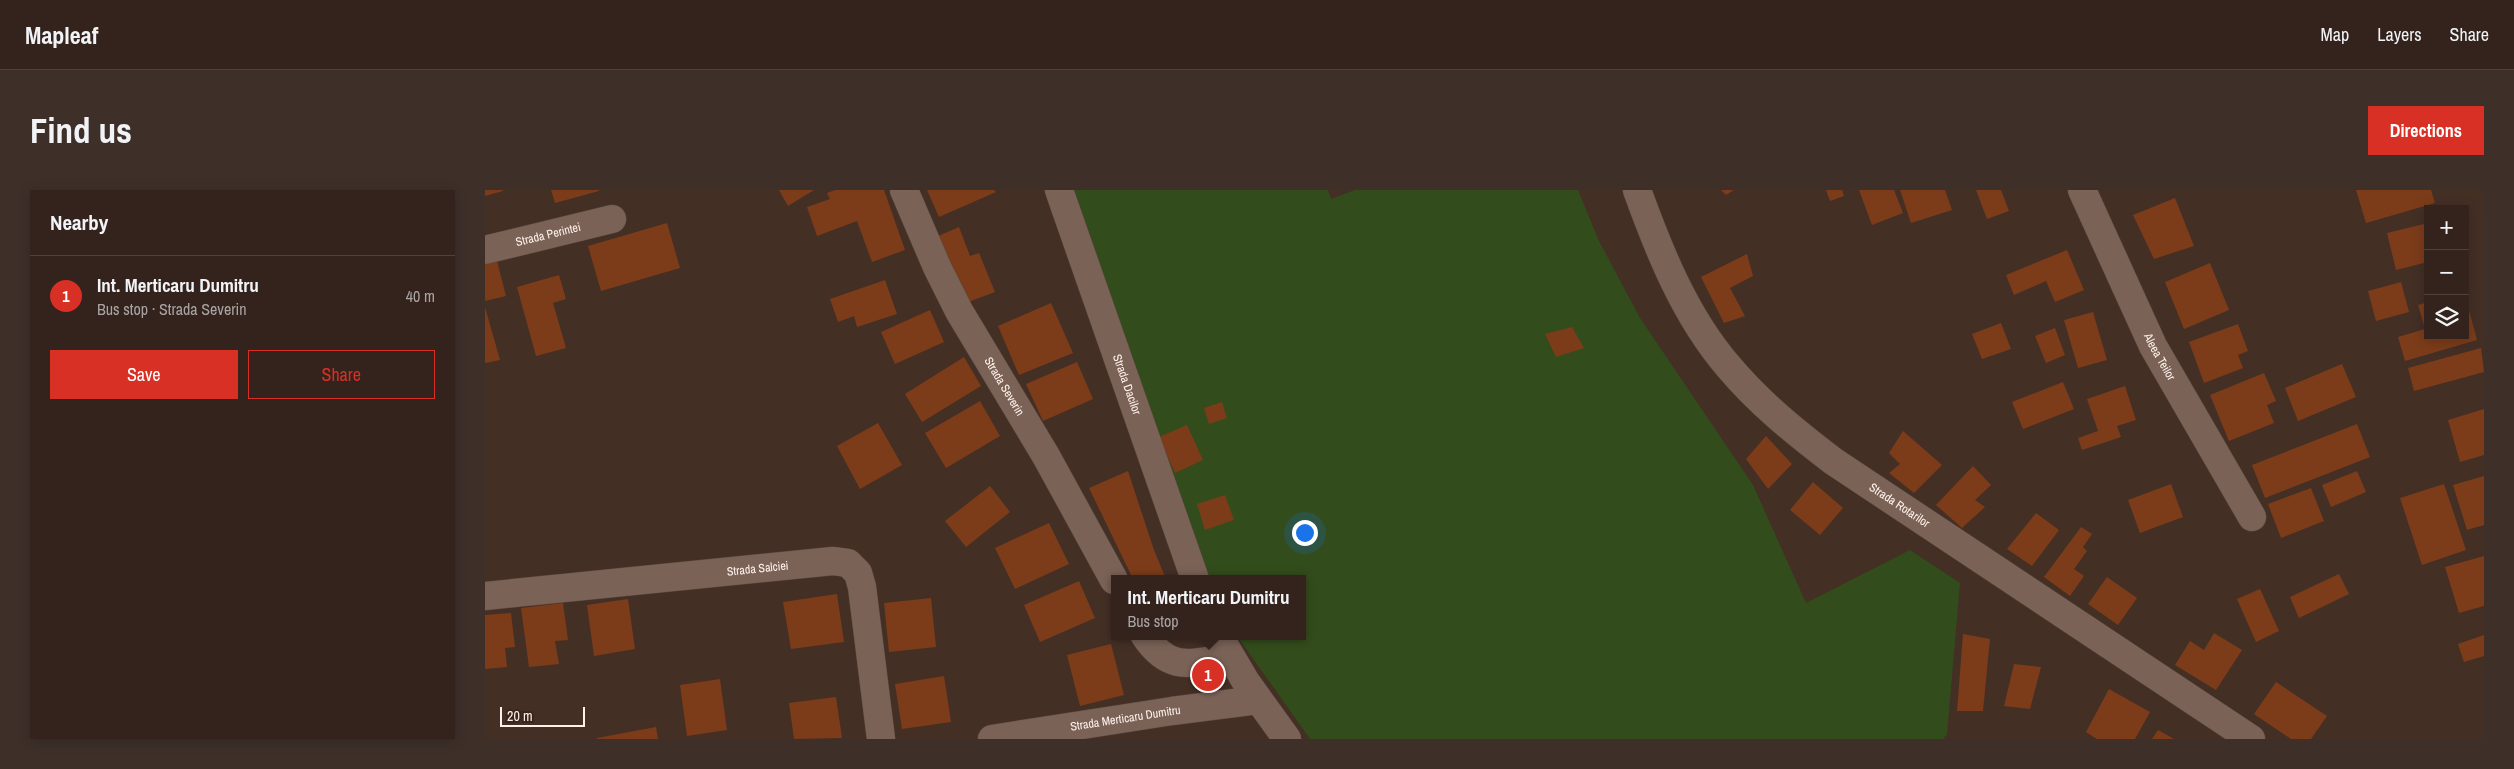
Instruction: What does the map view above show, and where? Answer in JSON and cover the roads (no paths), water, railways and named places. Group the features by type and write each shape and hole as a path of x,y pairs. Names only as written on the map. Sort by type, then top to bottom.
{"street":[{"name":"Strada Severin","path":"904,190 937,267 959,311 1045,456 1111,575"},
{"name":"Strada Dacilor","path":"1059,190 1194,575"},
{"name":"Strada Rotarilor","path":"1637,190 1672,278 1699,325 1727,365 1760,401 1794,432 1833,461 2251,739"},
{"name":"Aleea Teilor","path":"2082,190 2153,346 2251,517"},
{"name":"Strada Perintei","path":"485,250 612,219"},
{"name":"Strada Salciei","path":"485,596 833,561 848,563 858,574 862,588 881,739"},
{"path":"1148,640 1156,652 1166,659 1177,663 1190,663 1224,647 1258,700 1287,739"},
{"name":"Strada Merticaru Dumitru","path":"992,739 1172,711 1258,700"}],"place":[{"name":"Int. Merticaru Dumitru","path":"1208,675"}]}
